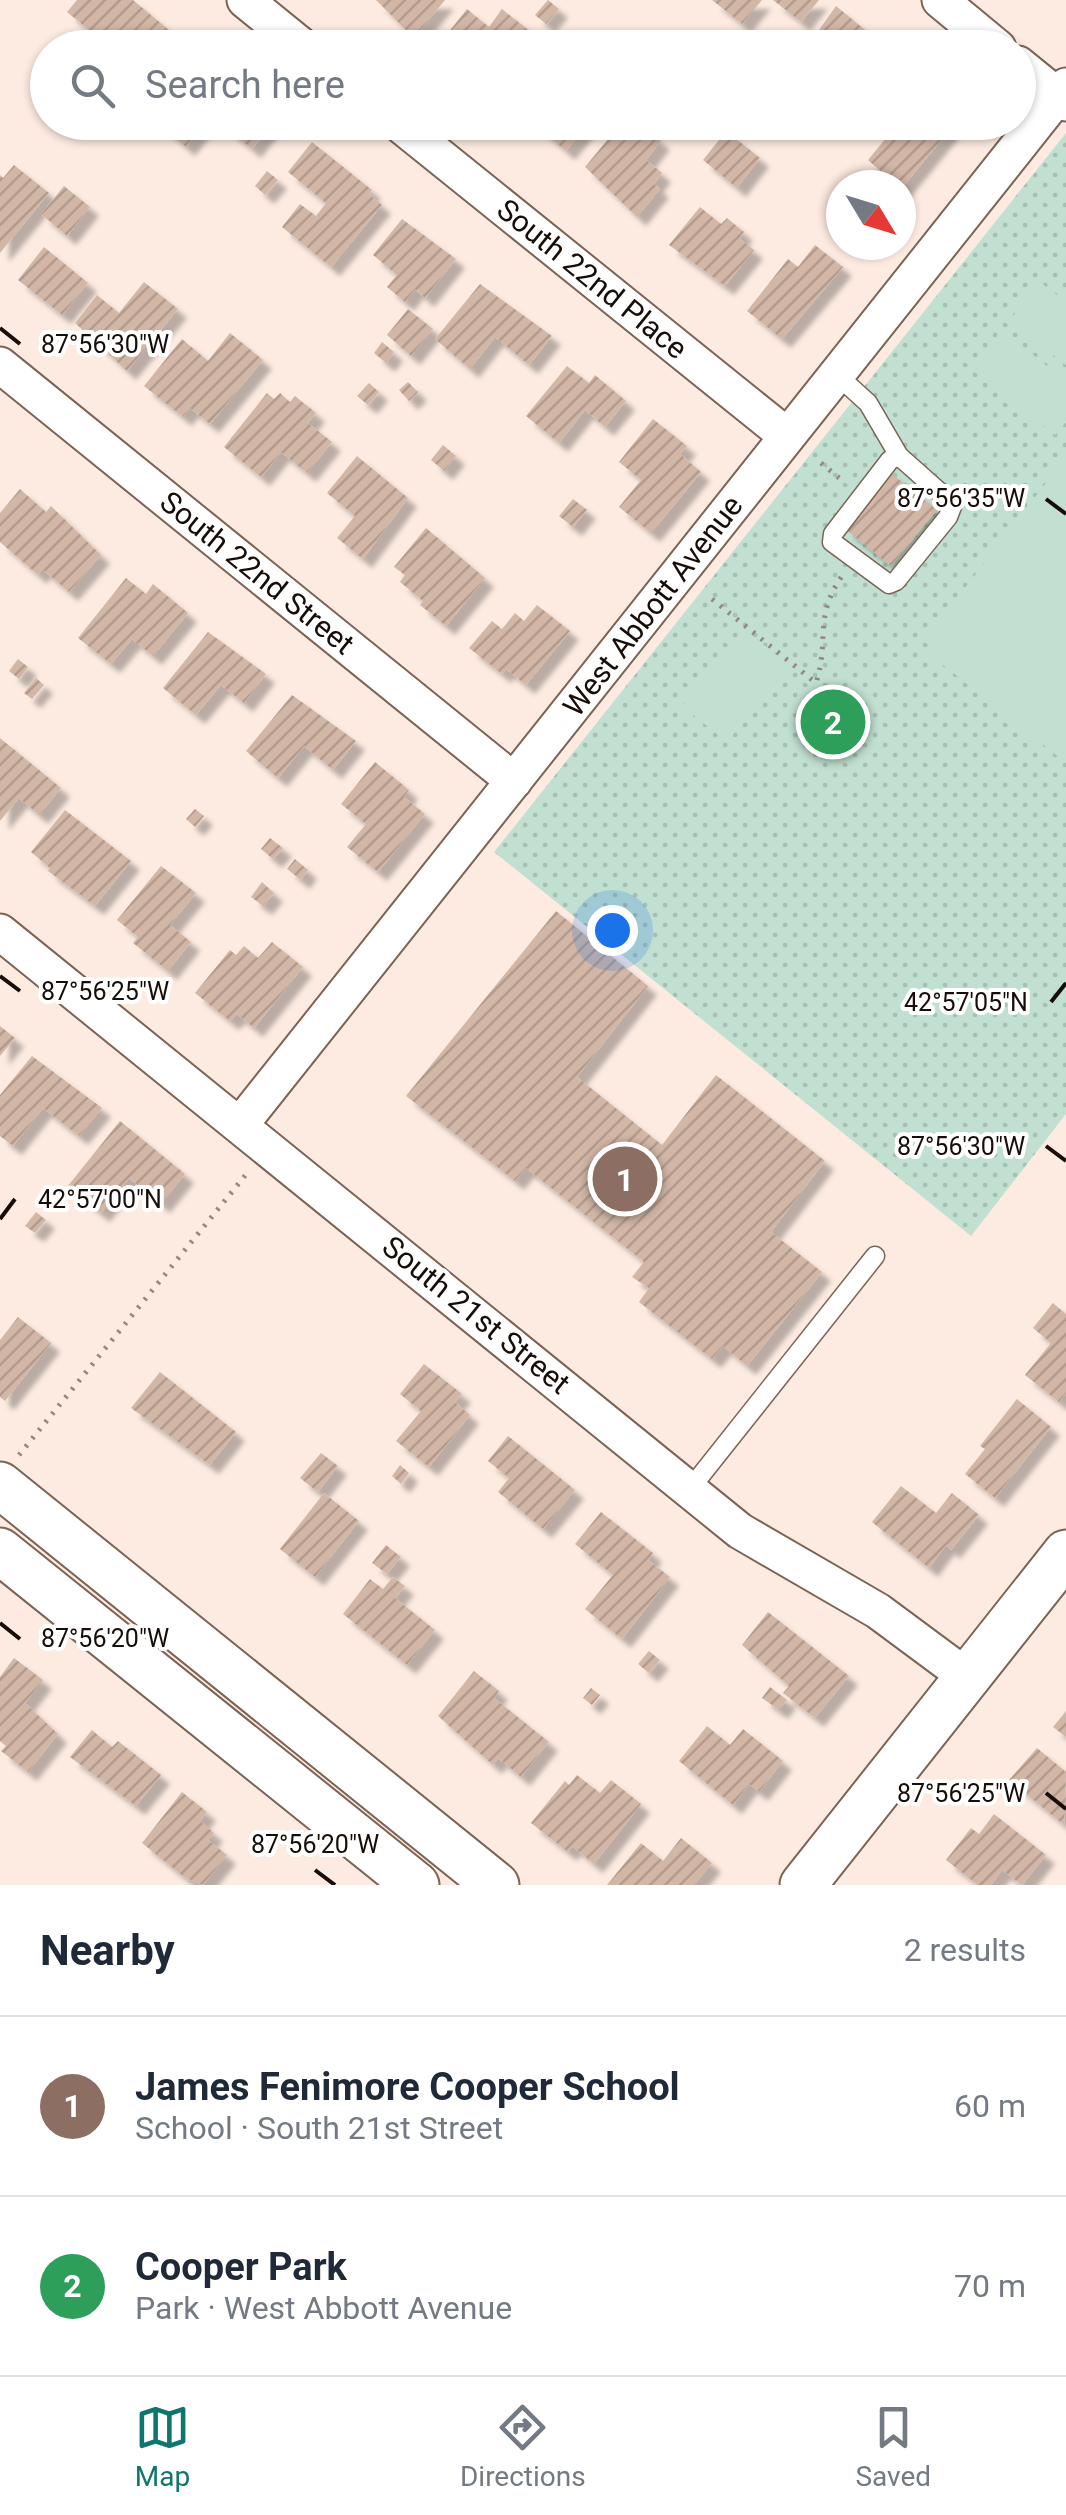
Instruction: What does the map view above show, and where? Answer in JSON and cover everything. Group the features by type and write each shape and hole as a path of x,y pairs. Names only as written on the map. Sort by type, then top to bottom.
{"street":[{"path":"245,0 282,30"},
{"path":"940,0 976,30"},
{"path":"1036,76 1063,95"},
{"name":"West Abbott Avenue","path":"1036,128 1063,95"},
{"name":"South 22nd Place","path":"420,140 787,436"},
{"name":"West Abbott Avenue","path":"240,1125 1026,140"},
{"name":"South 22nd Street","path":"0,365 514,781"},
{"name":"South 21st Street","path":"0,932 740,1531 878,1611 967,1678"},
{"path":"8,1472 496,1885"},
{"path":"0,1551 416,1885"},
{"path":"803,1885 1066,1553"}],"lane":[{"path":"836,374 868,404 900,456 953,504 948,516 896,581 880,581 832,542 833,534 890,460 900,456"},
{"path":"690,1489 876,1256"}],"path":[{"path":"712,599 816,683 823,659 823,610 854,560"},
{"path":"8,1472 253,1166"}],"green space":[{"path":"1066,133 1066,1114 971,1236 494,852"},
{"path":"1040,282 1066,302 1066,365 1009,321"},
{"path":"1002,330 1066,381 1066,422 1055,435 971,369"},
{"path":"1066,457 1066,763 932,656 931,632"},
{"path":"744,629 789,665 727,742 682,706"}],"building":[{"path":"77,0 133,0 169,30 89,30 67,12"},
{"path":"376,0 445,0 421,30 406,30"},
{"path":"548,0 559,9 546,24 535,15"},
{"path":"712,0 762,0 742,24"},
{"path":"773,0 819,0 801,22"},
{"path":"836,6 865,30 819,30"},
{"path":"467,9 489,27 502,9 528,30 450,30"},
{"path":"241,140 259,140 252,149"},
{"path":"553,140 575,140 566,151"},
{"path":"607,140 661,141 646,160 662,173 654,184 660,189 637,217 585,167"},
{"path":"719,140 737,140 760,158 737,188 703,160"},
{"path":"884,140 941,140 916,171 879,170 868,160"},
{"path":"312,142 372,190 369,194 382,205 331,267 282,227 300,204 316,216 326,203 288,172"},
{"path":"14,165 49,193 0,253 0,175 3,178"},
{"path":"267,171 278,180 265,195 255,186"},
{"path":"64,186 90,207 67,236 41,214"},
{"path":"700,207 721,224 727,218 744,232 739,238 754,250 725,286 669,245"},
{"path":"402,219 456,259 425,298 415,289 405,302 387,287 397,275 373,255"},
{"path":"815,245 826,254 826,260 834,260 843,267 782,339 747,311 788,259 798,267"},
{"path":"44,247 88,283 62,315 18,280"},
{"path":"144,282 178,309 127,371 75,323 97,295 119,313"},
{"path":"480,284 552,336 529,365 495,337 470,369 435,339"},
{"path":"408,309 433,329 411,356 387,335"},
{"path":"230,333 263,360 210,424 190,408 183,417 144,386 182,339 208,361"},
{"path":"382,342 394,352 386,363 374,353"},
{"path":"567,366 589,383 595,375 626,401 605,427 585,410 559,443 526,416"},
{"path":"408,382 418,392 409,401 399,390"},
{"path":"369,383 379,392 368,405 357,396"},
{"path":"267,393 274,399 280,393 290,402 295,396 316,413 308,423 332,442 307,473 281,452 261,477 224,447"},
{"path":"653,419 687,446 680,454 701,472 651,533 619,507 641,480 619,462"},
{"path":"443,445 456,456 444,471 431,460"},
{"path":"357,456 408,498 363,559 337,538 355,516 327,493"},
{"path":"891,473 937,510 891,566 845,529"},
{"path":"20,489 46,512 51,506 101,555 69,592 42,569 38,575 0,542 0,513"},
{"path":"573,499 587,510 573,527 559,516"},
{"path":"426,528 485,578 446,626 420,605 423,601 400,582 405,575 394,567"},
{"path":"126,578 146,594 153,584 188,613 153,656 132,639 111,664 78,638"},
{"path":"537,605 570,631 526,685 506,669 502,674 469,648 492,621 502,629 515,613 524,621"},
{"path":"208,632 266,674 244,703 221,685 196,715 163,688"},
{"path":"18,659 28,667 19,679 9,671"},
{"path":"36,678 44,685 32,699 24,693"},
{"path":"292,695 356,741 333,770 304,746 278,778 246,751"},
{"path":"0,738 61,788 39,815 19,798 0,821"},
{"path":"375,762 409,790 404,797 425,814 378,872 347,847 366,824 341,804"},
{"path":"195,809 204,816 195,827 186,819"},
{"path":"65,810 131,861 95,906 48,871 50,868 31,852"},
{"path":"270,838 283,848 273,859 261,849"},
{"path":"295,859 308,870 301,880 287,869"},
{"path":"161,866 196,893 170,925 191,942 168,971 133,943 138,937 117,920"},
{"path":"262,882 274,893 263,906 251,897"},
{"path":"556,911 648,986 577,1077 662,1145 716,1075 825,1161 771,1232 822,1272 747,1366 723,1346 712,1359 639,1302 649,1288 632,1277 644,1262 526,1168 515,1181 406,1096"},
{"path":"272,942 303,967 254,1028 237,1014 230,1021 195,993 230,950 236,955 244,946 258,958"},
{"path":"0,1026 15,1038 0,1056"},
{"path":"32,1056 102,1108 79,1136 43,1108 13,1146 0,1136 0,1095"},
{"path":"120,1121 185,1174 161,1204 129,1178 101,1213 67,1187"},
{"path":"36,1212 46,1220 35,1233 25,1226"},
{"path":"1053,1303 1066,1314 1066,1393 1059,1402 1025,1375 1051,1343 1033,1328"},
{"path":"18,1317 51,1343 5,1401 0,1397 0,1340"},
{"path":"424,1364 462,1394 455,1402 470,1415 429,1467 396,1441 421,1411 400,1394"},
{"path":"160,1372 236,1432 210,1465 131,1408"},
{"path":"1017,1399 1051,1427 995,1498 965,1474 985,1449 980,1446"},
{"path":"508,1436 575,1490 543,1529 498,1492 509,1478 488,1461"},
{"path":"321,1453 338,1466 318,1492 300,1478"},
{"path":"400,1465 409,1473 401,1484 392,1476"},
{"path":"901,1486 936,1513 952,1493 979,1515 951,1550 946,1545 929,1568 872,1522"},
{"path":"324,1493 359,1521 315,1577 280,1549"},
{"path":"601,1512 653,1553 648,1560 670,1577 622,1639 585,1609 613,1575 575,1544"},
{"path":"386,1545 401,1557 387,1574 372,1563"},
{"path":"393,1577 405,1586 395,1598 435,1630 407,1665 343,1614 370,1579 383,1589"},
{"path":"768,1612 849,1676 815,1718 783,1693 789,1686 742,1645"},
{"path":"649,1651 660,1660 649,1673 638,1664"},
{"path":"14,1658 43,1680 25,1703 58,1734 28,1772 1,1751 6,1746 0,1741 0,1677"},
{"path":"474,1671 499,1691 494,1698 549,1742 521,1777 498,1758 493,1765 438,1716"},
{"path":"770,1687 787,1700 779,1710 762,1698"},
{"path":"591,1688 600,1695 592,1705 583,1698"},
{"path":"1066,1711 1066,1737 1053,1727"},
{"path":"707,1726 730,1745 743,1729 783,1761 759,1792 749,1784 733,1805 679,1761"},
{"path":"92,1730 112,1747 118,1741 161,1775 136,1806 70,1757"},
{"path":"1037,1748 1066,1772 1064,1825 1009,1780"},
{"path":"577,1775 600,1793 611,1780 641,1804 594,1864 572,1846 568,1852 531,1823 565,1781 569,1785"},
{"path":"182,1792 207,1812 200,1821 214,1833 208,1840 227,1855 203,1885 184,1877 142,1843"},
{"path":"994,1814 1046,1855 1022,1885 1002,1870 991,1885 978,1885 946,1860 971,1828 979,1834"},
{"path":"681,1838 712,1863 694,1885 607,1885 641,1843 663,1861"}],"place":[{"name":"Cooper Park","path":"833,722"},
{"name":"James Fenimore Cooper School","path":"625,1179"}]}
